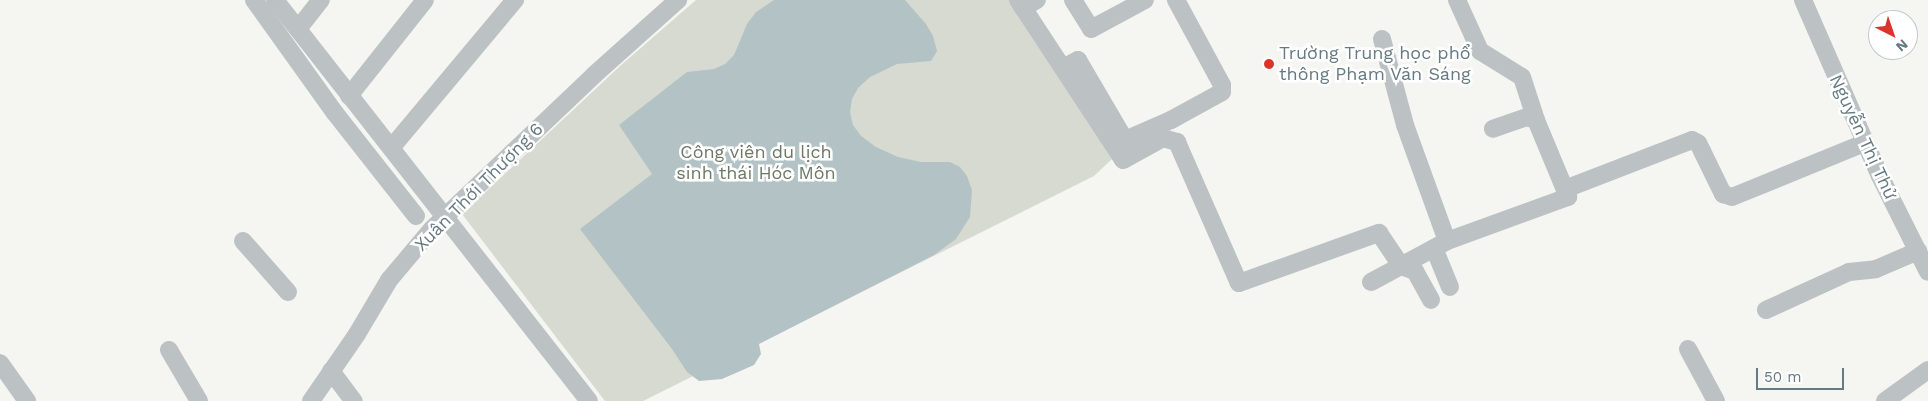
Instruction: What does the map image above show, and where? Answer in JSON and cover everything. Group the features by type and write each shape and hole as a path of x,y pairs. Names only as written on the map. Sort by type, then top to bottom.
{"street":[{"path":"254,0 335,113 416,216"},
{"path":"276,0 349,96 392,147 589,401"},
{"path":"298,29 321,0"},
{"path":"349,96 425,0"},
{"path":"392,147 515,0"},
{"name":"Xuân Thới Thượng 6","path":"311,401 332,372 389,280 432,229 580,88 678,0"},
{"path":"1073,0 1091,29 1145,0"},
{"path":"1063,68 1078,60 1125,140 1171,120 1222,92 1222,85 1176,0"},
{"path":"1372,282 1441,244 1568,197 1536,120 1522,77 1480,51 1456,0"},
{"name":"Nguyễn Thị Thử","path":"1803,0 1864,143 1928,272"},
{"path":"1026,3 1063,68 1123,160 1163,138 1177,142 1239,283 1379,233 1401,266 1414,271 1431,300"},
{"path":"1382,39 1405,125 1441,244 1450,288"},
{"path":"1493,129 1528,117 1536,120"},
{"path":"1565,189 1692,140 1698,143 1723,194 1732,197 1864,143"},
{"path":"243,241 288,292"},
{"path":"1766,310 1849,272 1876,269 1918,251"},
{"path":"1688,349 1716,401"},
{"path":"169,350 199,401"},
{"path":"0,363 27,401"},
{"path":"1885,401 1928,370"},
{"path":"332,372 354,401"}],"green space":[{"name":"Công viên du lịch sinh thái Hóc Môn","path":"696,0 1011,0 1112,159 1094,176 643,401 605,401 462,214 620,66"}],"shaded area":[{"path":"774,0 905,0 926,24 933,36 937,51 931,61 897,64 870,77 858,88 852,99 850,112 853,125 861,136 876,147 898,157 921,162 950,162 960,167 967,176 972,190 970,217 956,239 934,255 759,344 761,354 754,365 722,379 699,381 687,372 672,349 580,229 652,174 619,125 687,72 714,69 725,64 734,55 747,24 756,12"}],"place":[{"name":"Trường Trung học phổ thông Phạm Văn Sáng","path":"1269,64"}]}
